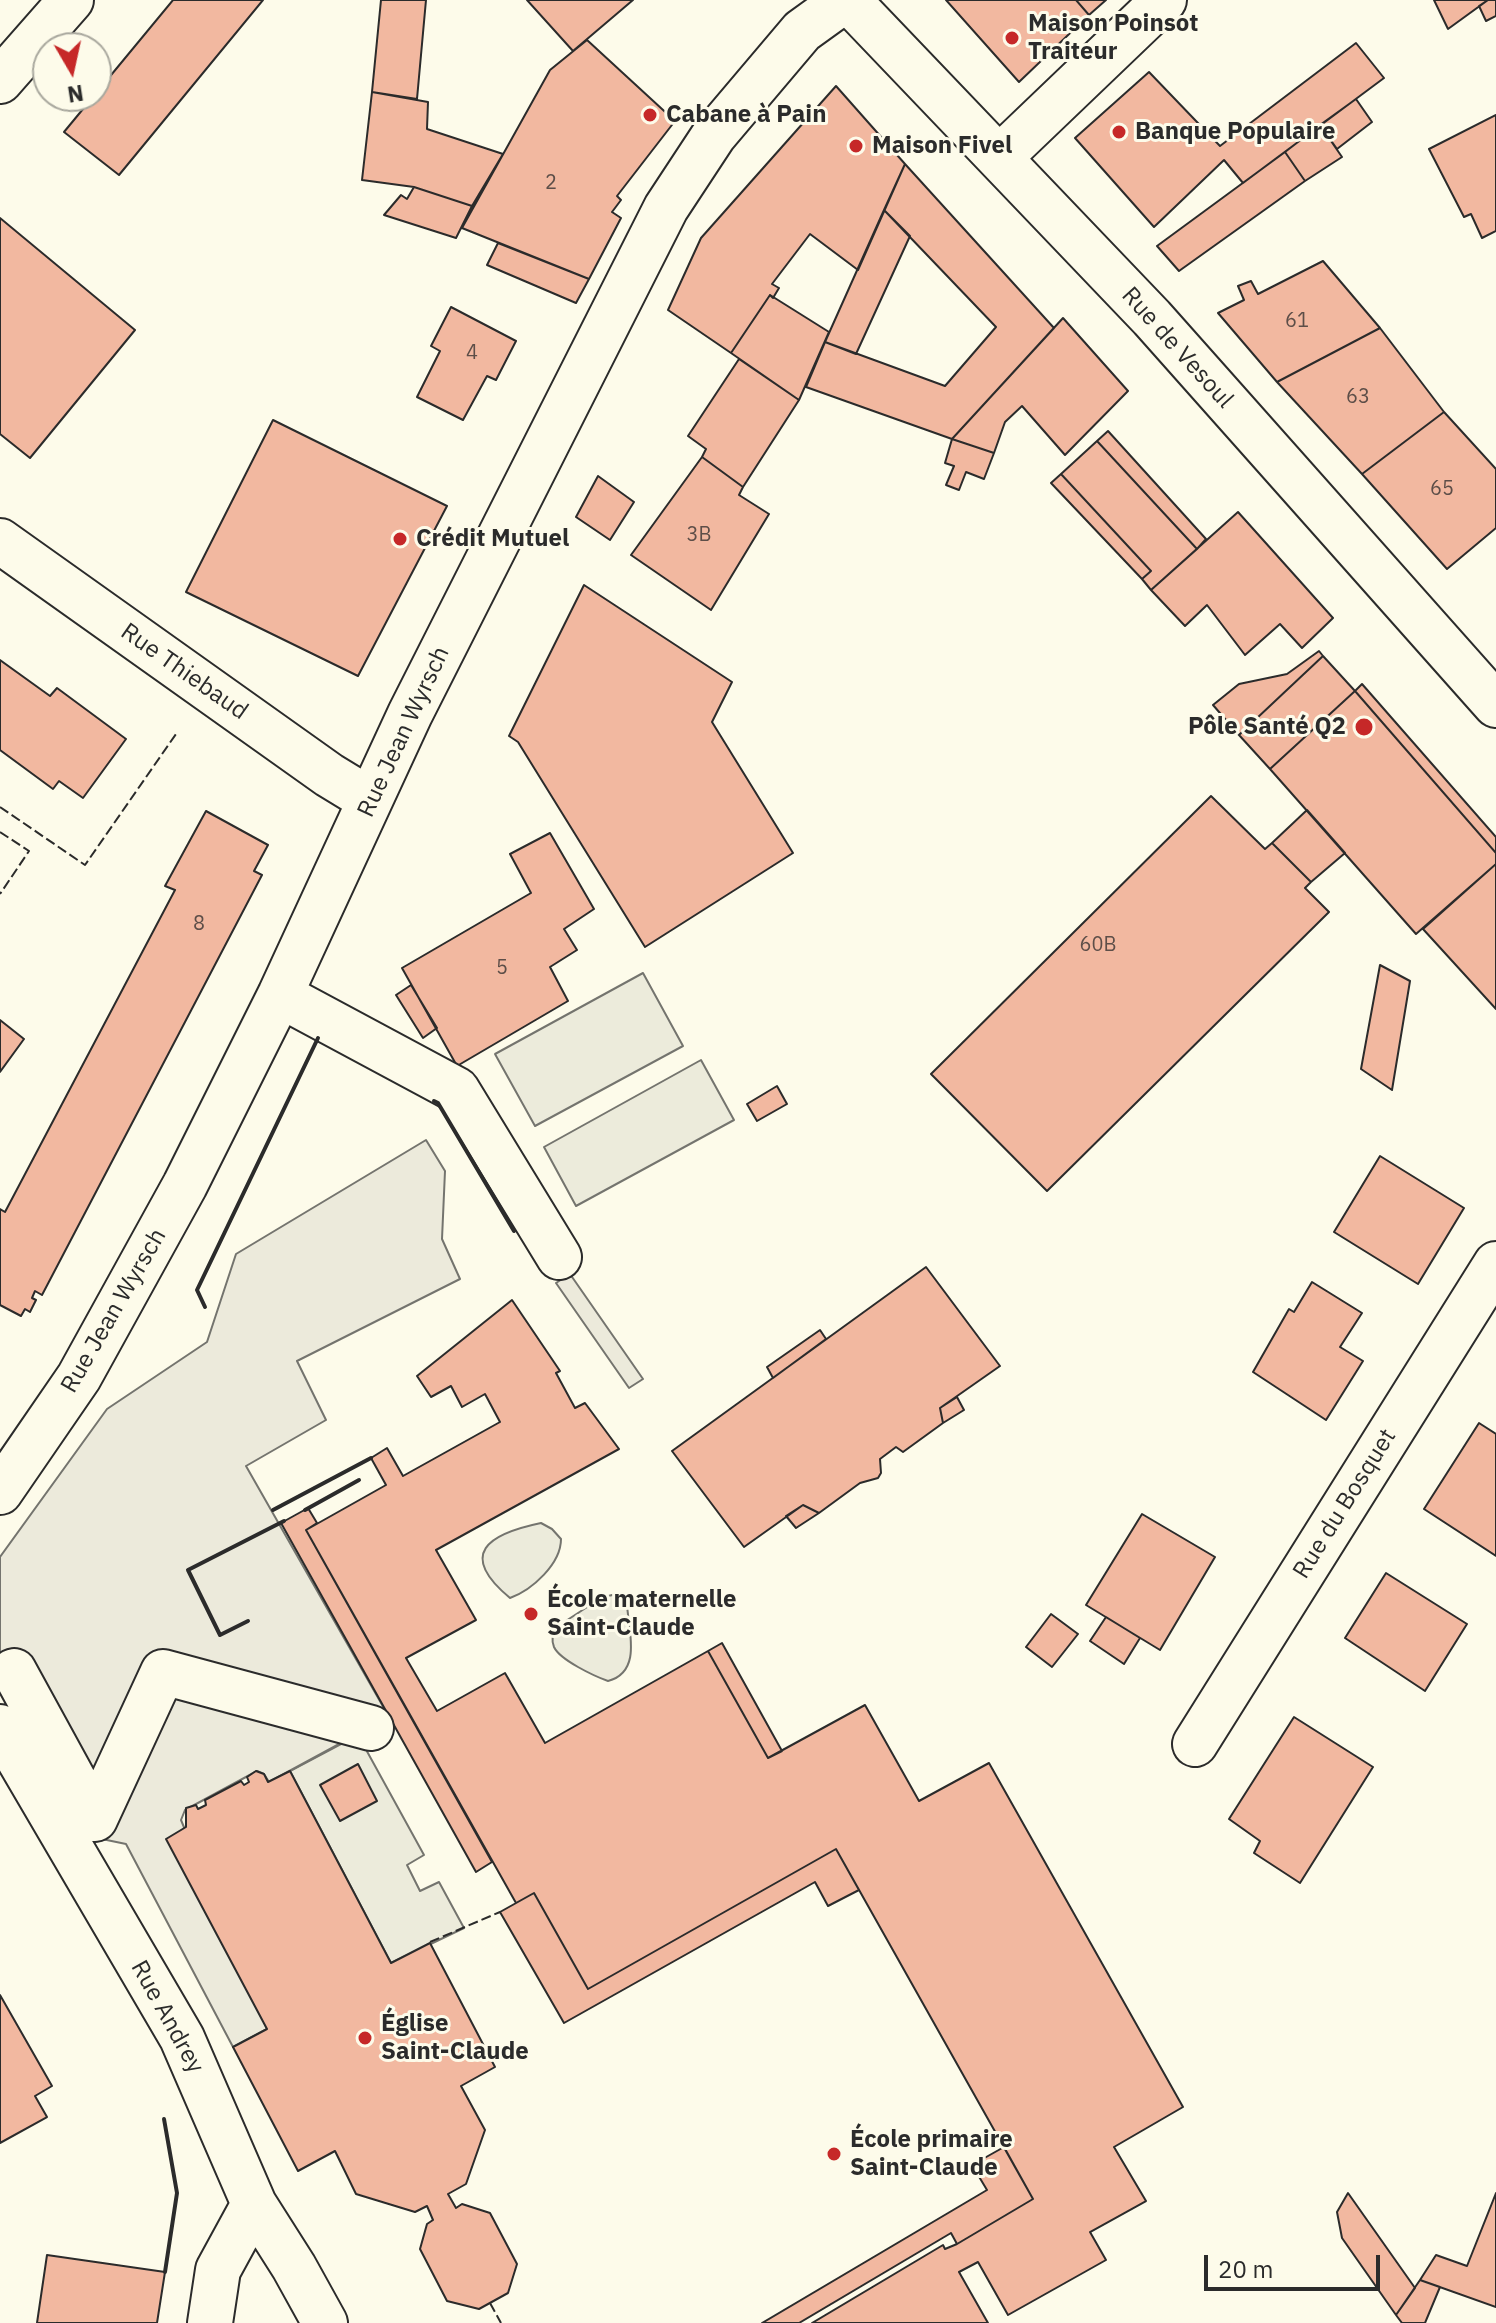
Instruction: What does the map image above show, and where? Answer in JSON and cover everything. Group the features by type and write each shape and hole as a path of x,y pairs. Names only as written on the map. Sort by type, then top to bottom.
{"street":[{"path":"0,81 71,0"},
{"name":"Rue de Vesoul","path":"846,0 1152,318 1496,705"},
{"name":"Rue Jean Wyrsch","path":"0,1492 79,1377 185,1185 280,995 410,714 666,208 714,135 802,31 846,0"},
{"path":"1000,157 1164,0"},
{"name":"Rue Thiebaud","path":"0,541 329,775 370,800"},
{"path":"280,995 457,1090 559,1257"},
{"name":"Rue du Bosquet","path":"1195,1744 1496,1264"},
{"path":"14,1671 95,1819 163,1672 371,1728"},
{"name":"Rue Andrey","path":"0,1727 182,2038 254,2204 325,2323"},
{"path":"210,2323 218,2270 254,2204"}],"shaded area":[{"path":"643,973 683,1046 535,1126 495,1054"},
{"path":"701,1060 734,1120 576,1206 544,1147"},
{"path":"426,1140 445,1171 442,1239 460,1279 297,1361 326,1420 246,1466 389,1717 269,1782 264,1774 257,1771 185,1810 181,1820 267,2029 233,2047 126,1844 97,1838 0,1667 0,1557 107,1409 207,1342 236,1254"},
{"path":"570,1274 643,1379 629,1388 556,1283"},
{"path":"541,1523 561,1539 556,1558 536,1582 510,1598 485,1569 483,1558 486,1548 506,1533"},
{"path":"612,1595 623,1597 627,1605 631,1650 626,1669 608,1681 563,1657 557,1652 552,1639 555,1628 601,1598"},
{"path":"358,1735 424,1855 407,1865 420,1891 439,1882 464,1928 391,1963 290,1771"}],"building":[{"path":"173,0 263,0 119,175 64,132 81,112 112,112 112,74"},
{"path":"381,0 426,0 417,99 372,92"},
{"path":"527,0 633,0 573,51"},
{"path":"946,0 1076,0 1089,15 1019,82"},
{"path":"1076,0 1106,0 1089,15"},
{"path":"1434,0 1488,0 1448,29"},
{"path":"1488,0 1496,0 1496,16 1486,21 1479,6"},
{"path":"587,40 675,121 617,196 621,200 612,212 621,218 589,279 462,228 550,70"},
{"path":"1356,43 1384,78 1243,183 1224,160 1154,227 1075,138 1149,72 1220,146"},
{"path":"836,86 905,164 858,270 810,234 772,284 779,288 773,298 770,295 731,353 668,310 701,238"},
{"path":"372,92 428,102 427,129 503,154 472,206 414,187 362,180"},
{"path":"1356,99 1372,122 1337,149 1320,125"},
{"path":"1496,115 1496,231 1482,238 1471,214 1464,217 1429,149"},
{"path":"1320,125 1342,157 1305,181 1285,152"},
{"path":"1285,152 1305,181 1179,271 1157,246"},
{"path":"905,164 1054,328 952,439 806,387 825,342 945,386 996,327 884,210"},
{"path":"414,187 472,206 456,238 384,215 401,195 407,199"},
{"path":"884,210 910,236 856,354 825,342"},
{"path":"0,218 135,330 30,458 0,434"},
{"path":"498,243 589,279 576,303 487,265"},
{"path":"1323,261 1380,328 1277,382 1218,313 1244,300 1238,286 1251,281 1258,294"},
{"path":"770,295 829,332 799,400 731,353"},
{"path":"451,307 516,341 496,380 487,376 463,420 417,397 440,351 431,346"},
{"path":"1063,318 1128,391 1065,455 1022,406 1005,422 994,453 952,439"},
{"path":"1380,328 1444,412 1362,474 1277,382"},
{"path":"739,359 799,400 743,487 702,457 706,449 688,436"},
{"path":"1444,412 1496,469 1496,528 1447,569 1362,474"},
{"path":"273,420 447,506 358,676 186,592"},
{"path":"1108,431 1206,539 1197,549 1097,441"},
{"path":"952,439 994,453 984,479 966,472 959,490 946,485 954,466 945,463"},
{"path":"1097,441 1197,549 1151,590 1142,579 1151,571 1061,474"},
{"path":"702,457 743,487 739,495 769,514 711,610 631,555"},
{"path":"1061,474 1151,571 1142,579 1051,483"},
{"path":"598,476 634,502 610,540 576,517"},
{"path":"1238,512 1333,618 1302,648 1280,624 1245,655 1207,605 1185,626 1151,590"},
{"path":"584,585 732,682 712,722 793,853 645,947 518,742 509,736"},
{"path":"1319,651 1323,656 1239,735 1213,705 1239,684 1287,674"},
{"path":"1323,656 1355,691 1270,769 1239,735"},
{"path":"0,660 50,696 57,688 126,739 83,798 59,781 53,789 0,750"},
{"path":"1362,684 1496,837 1496,853 1355,691"},
{"path":"1355,691 1496,853 1496,864 1416,934 1270,769"},
{"path":"1211,796 1265,849 1272,843 1311,882 1305,888 1329,912 1047,1191 931,1074"},
{"path":"1307,810 1345,853 1311,882 1272,843"},
{"path":"206,811 268,845 254,871 262,875 42,1295 35,1291 32,1298 36,1300 30,1312 25,1309 21,1316 0,1305 0,1209 5,1212 175,890 165,886"},
{"path":"550,833 594,909 564,929 577,950 550,967 568,1001 457,1066 402,968 531,893 510,854"},
{"path":"1496,864 1496,1009 1423,929"},
{"path":"1380,965 1410,981 1392,1090 1361,1069"},
{"path":"411,985 437,1028 423,1038 396,995"},
{"path":"0,1020 24,1039 0,1072"},
{"path":"777,1086 787,1104 757,1121 747,1104"},
{"path":"1380,1156 1464,1208 1418,1284 1334,1232"},
{"path":"926,1267 1000,1366 940,1408 943,1423 903,1452 896,1447 880,1459 881,1473 878,1478 860,1483 819,1513 803,1505 744,1547 672,1451"},
{"path":"1312,1282 1362,1313 1340,1347 1363,1361 1326,1420 1253,1372 1289,1309 1294,1312"},
{"path":"512,1300 560,1371 556,1373 575,1408 585,1403 619,1449 436,1550 476,1620 406,1658 437,1711 505,1673 545,1743 708,1651 768,1758 865,1705 919,1801 989,1763 1183,2107 1114,2147 1146,2201 1090,2232 1106,2260 1008,2315 978,2262 959,2272 988,2323 812,2323 943,2245 945,2249 957,2244 1033,2199 836,1849 588,1989 534,1893 516,1903 306,1530 386,1485 371,1458 387,1448 403,1476 500,1422 485,1394 462,1407 451,1386 431,1397 417,1376"},
{"path":"820,1330 826,1339 773,1378 767,1367"},
{"path":"957,1397 964,1410 943,1423 940,1408"},
{"path":"1479,1423 1496,1434 1496,1556 1424,1509"},
{"path":"803,1505 819,1513 796,1528 786,1516"},
{"path":"308,1508 317,1523 306,1530 492,1862 476,1872 281,1523"},
{"path":"1142,1514 1215,1557 1160,1650 1086,1605"},
{"path":"1386,1573 1467,1624 1425,1691 1345,1638"},
{"path":"1051,1614 1078,1634 1052,1667 1026,1647"},
{"path":"1106,1617 1140,1638 1124,1664 1090,1641"},
{"path":"722,1643 782,1751 768,1758 708,1651"},
{"path":"1294,1717 1373,1767 1300,1883 1254,1853 1260,1841 1229,1819"},
{"path":"358,1764 377,1801 340,1821 320,1785"},
{"name":"Église Saint-Claude","path":"256,1771 264,1774 268,1782 290,1771 391,1963 430,1943 495,2067 461,2086 485,2130 466,2184 448,2194 456,2208 462,2204 490,2213 517,2264 508,2293 479,2309 447,2301 420,2249 427,2224 433,2220 427,2206 415,2212 356,2194 335,2151 298,2171 233,2047 267,2029 166,1839 186,1827 186,1808 196,1805 198,1809 206,1805 205,1800 241,1781 244,1785 249,1782 247,1777"},
{"path":"836,1849 859,1890 828,1906 815,1882 564,2023 500,1912 534,1893 588,1989"},
{"path":"0,1995 52,2086 35,2096 47,2117 0,2143"},
{"path":"1004,2147 1033,2199 957,2244 951,2233 799,2323 762,2323 987,2190 972,2165"},
{"path":"1348,2193 1415,2288 1396,2315 1342,2238 1337,2212"},
{"path":"1496,2193 1496,2307 1420,2280 1436,2255 1467,2266"},
{"path":"47,2255 165,2272 157,2323 37,2323"},
{"path":"1420,2280 1440,2287 1425,2323 1402,2323 1396,2315"}],"fence":[{"path":"0,807 85,865 176,734"},
{"path":"0,832 29,851 0,894"},
{"path":"430,1942 500,1912"},
{"path":"490,2303 501,2323"}],"wall":[{"path":"205,1307 197,1290 318,1038"},
{"path":"434,1101 514,1231"},
{"path":"273,1510 371,1458"},
{"path":"305,1510 359,1480"},
{"path":"248,1621 220,1635 188,1570 284,1521"},
{"path":"164,2119 177,2193 165,2272"}],"place":[{"name":"Maison Poinsot Traiteur","path":"1012,38"},
{"name":"Cabane à Pain","path":"650,115"},
{"name":"Banque Populaire","path":"1119,132"},
{"name":"Maison Fivel","path":"856,146"},
{"name":"Crédit Mutuel","path":"400,539"},
{"name":"Pôle Santé Q2","path":"1364,727"},
{"name":"École maternelle Saint-Claude","path":"531,1614"},
{"name":"Église Saint-Claude","path":"365,2038"},
{"name":"École primaire Saint-Claude","path":"834,2154"}]}
